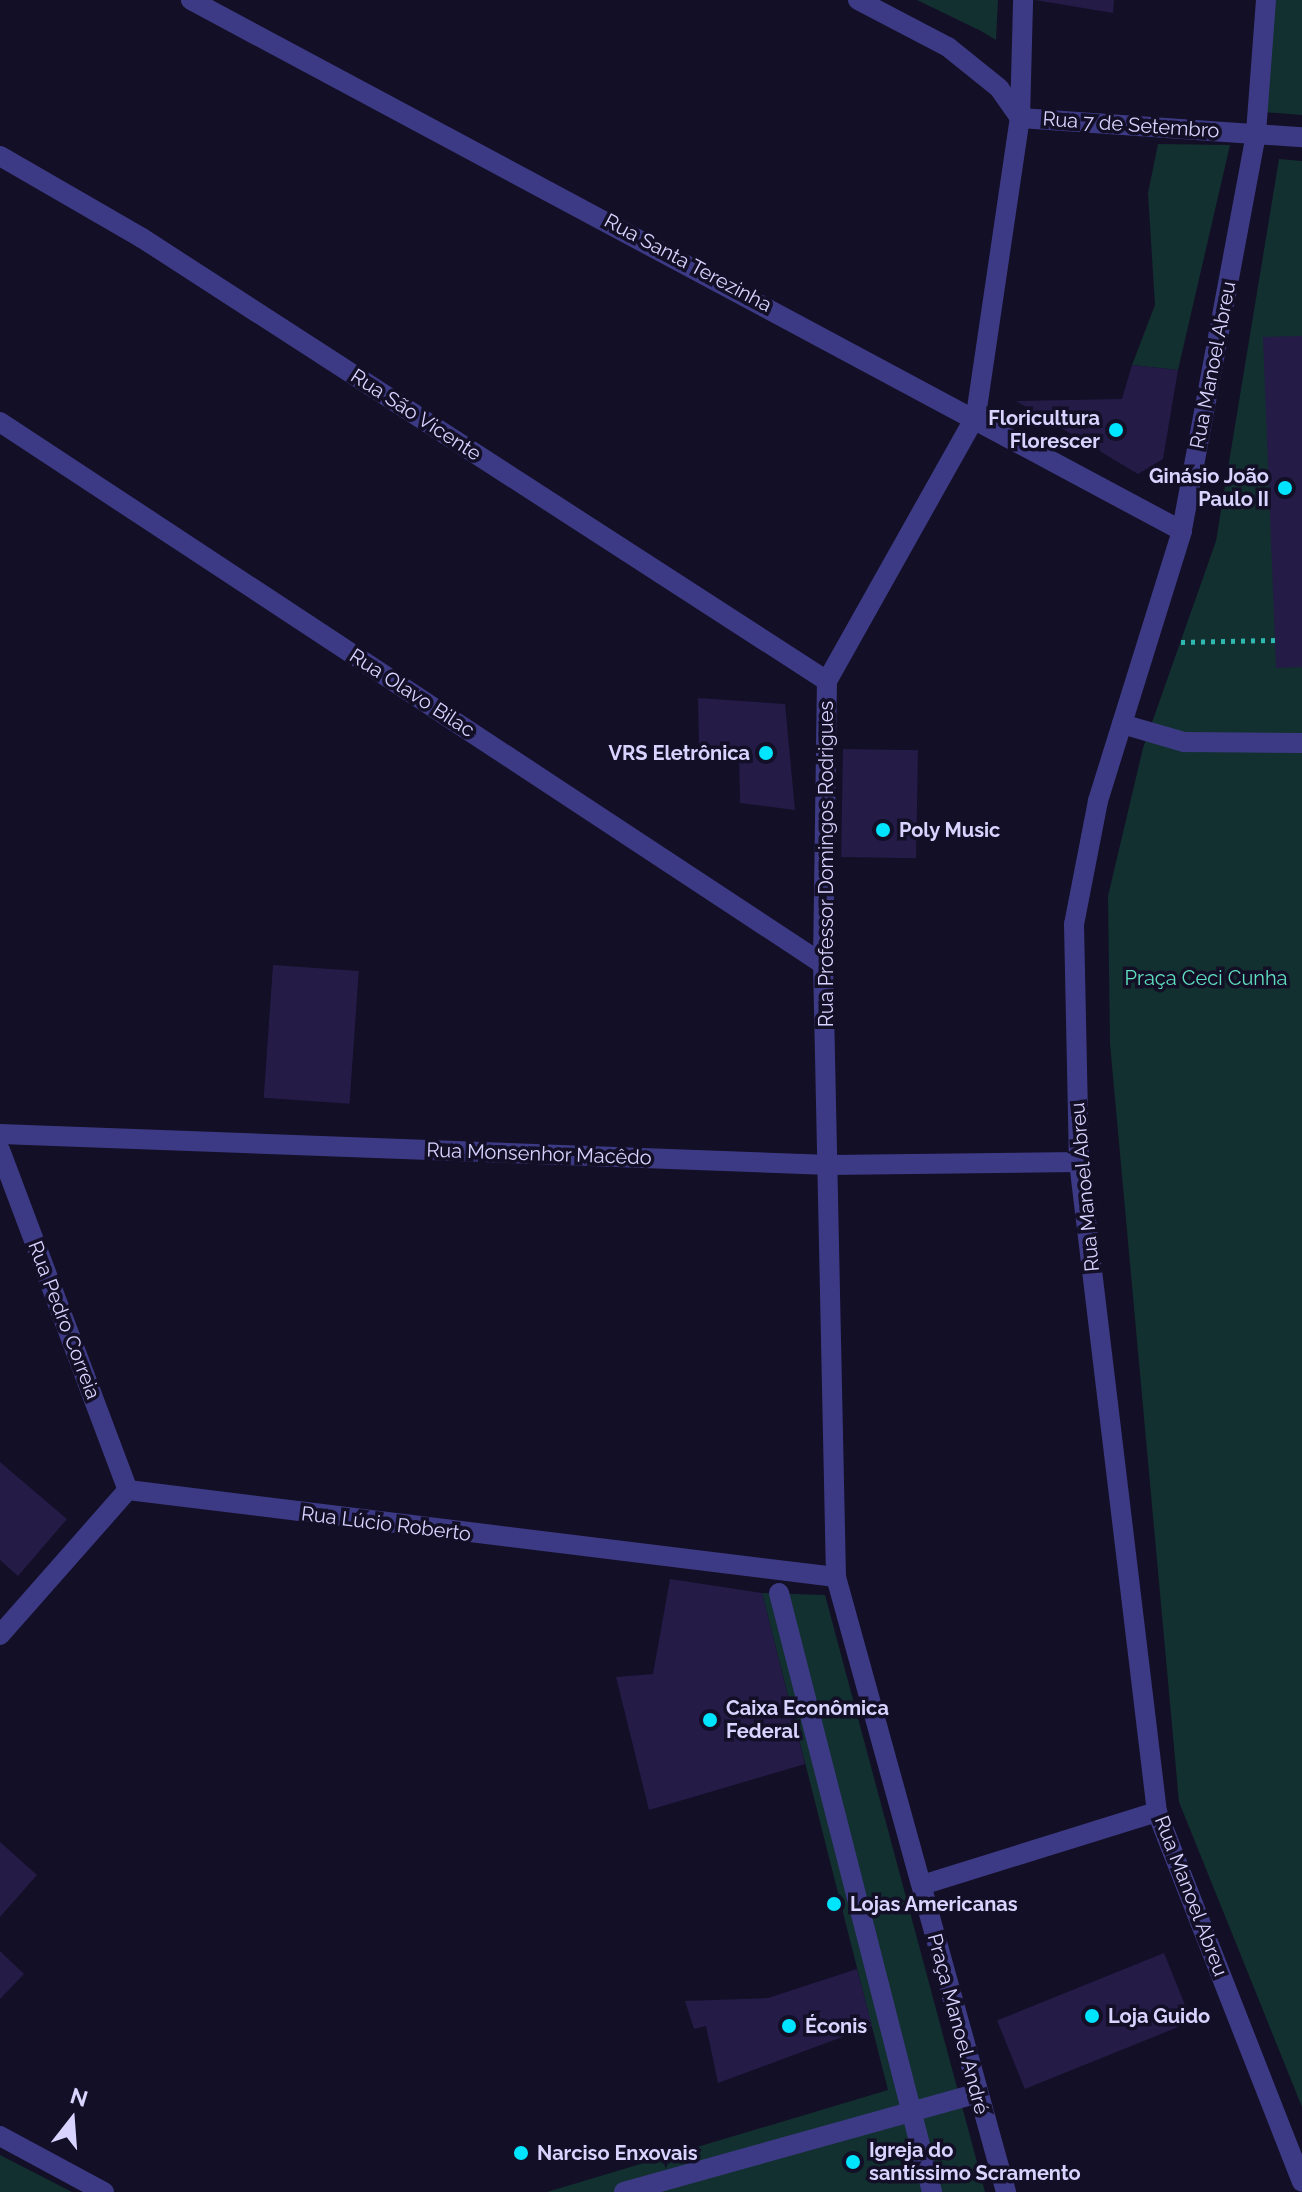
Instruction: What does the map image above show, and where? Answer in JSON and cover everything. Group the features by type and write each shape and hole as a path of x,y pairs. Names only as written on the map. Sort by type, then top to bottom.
{"street":[{"name":"Rua Santa Terezinha","path":"191,0 976,415 1182,531"},
{"name":"Rua 7 de Setembro","path":"858,0 948,47 999,88 1020,118 1302,137"},
{"name":"Rua Professor Domingos Rodrigues","path":"836,1577 823,964 827,681 976,415 1020,118 1023,0"},
{"name":"Rua Manoel Abreu","path":"1266,0 1256,134 1182,531 1122,724 1074,924 1079,1162 1157,1812 1302,2182"},
{"name":"Rua São Vicente","path":"0,156 142,238 827,681"},
{"name":"Rua Olavo Bilac","path":"0,422 823,964"},
{"path":"1122,724 1184,742 1302,743"},
{"name":"Rua Monsenhor Macêdo","path":"0,1134 829,1165 1079,1162"},
{"name":"Rua Pedro Correia","path":"0,1150 128,1490"},
{"path":"0,1635 128,1490"},
{"name":"Rua Lúcio Roberto","path":"128,1490 836,1577"},
{"name":"Praça Manoel André","path":"836,1577 922,1885 975,2094 1006,2192"},
{"path":"779,1593 932,2192"},
{"path":"922,1885 1157,1812"},
{"path":"624,2192 975,2094"},
{"path":"0,2136 104,2192"}],"path":[{"path":"1181,642 1275,640"}],"green space":[{"path":"917,0 998,0 996,40 981,31"},
{"path":"1274,0 1302,0 1302,115 1263,112"},
{"path":"1158,144 1230,145 1178,370 1132,365 1155,305 1148,193"},
{"name":"Praça Ceci Cunha","path":"1279,159 1302,161 1302,2107 1179,1802 1110,1044 1108,896 1143,748 1216,541"},
{"path":"762,1593 825,1595 985,2192 547,2192 888,2090"},
{"path":"2,2156 72,2192 0,2192"}],"building":[{"path":"1035,0 1114,0 1113,13"},
{"name":"Ginásio João Paulo II","path":"1302,336 1302,667 1276,668 1263,337"},
{"name":"Floricultura Florescer","path":"1132,365 1178,370 1163,459 1138,474 1016,401 1122,399"},
{"name":"VRS Eletrônica","path":"698,698 785,704 795,810 740,803 739,752 699,745"},
{"path":"843,749 918,750 916,858 841,857"},
{"path":"273,965 359,971 350,1104 264,1098"},
{"path":"0,1462 67,1519 18,1576 0,1560"},
{"name":"Caixa Econômica Federal","path":"670,1579 762,1593 805,1764 649,1810 616,1677 653,1674"},
{"path":"0,1842 37,1875 0,1917"},
{"path":"0,1951 24,1974 0,1999"},
{"name":"Loja Guido","path":"1164,1953 1192,2022 1025,2089 997,2020"},
{"name":"Éconis","path":"857,1969 872,2026 718,2083 706,2026 694,2029 685,2001 768,1998"}],"place":[{"name":"Floricultura Florescer","path":"1116,430"},
{"name":"Ginásio João Paulo II","path":"1285,488"},
{"name":"VRS Eletrônica","path":"766,753"},
{"name":"Poly Music","path":"883,830"},
{"name":"Caixa Econômica Federal","path":"710,1720"},
{"name":"Lojas Americanas","path":"834,1904"},
{"name":"Loja Guido","path":"1092,2016"},
{"name":"Éconis","path":"789,2026"},
{"name":"Narciso Enxovais","path":"521,2153"},
{"name":"Igreja do santíssimo Scramento","path":"853,2162"}]}
